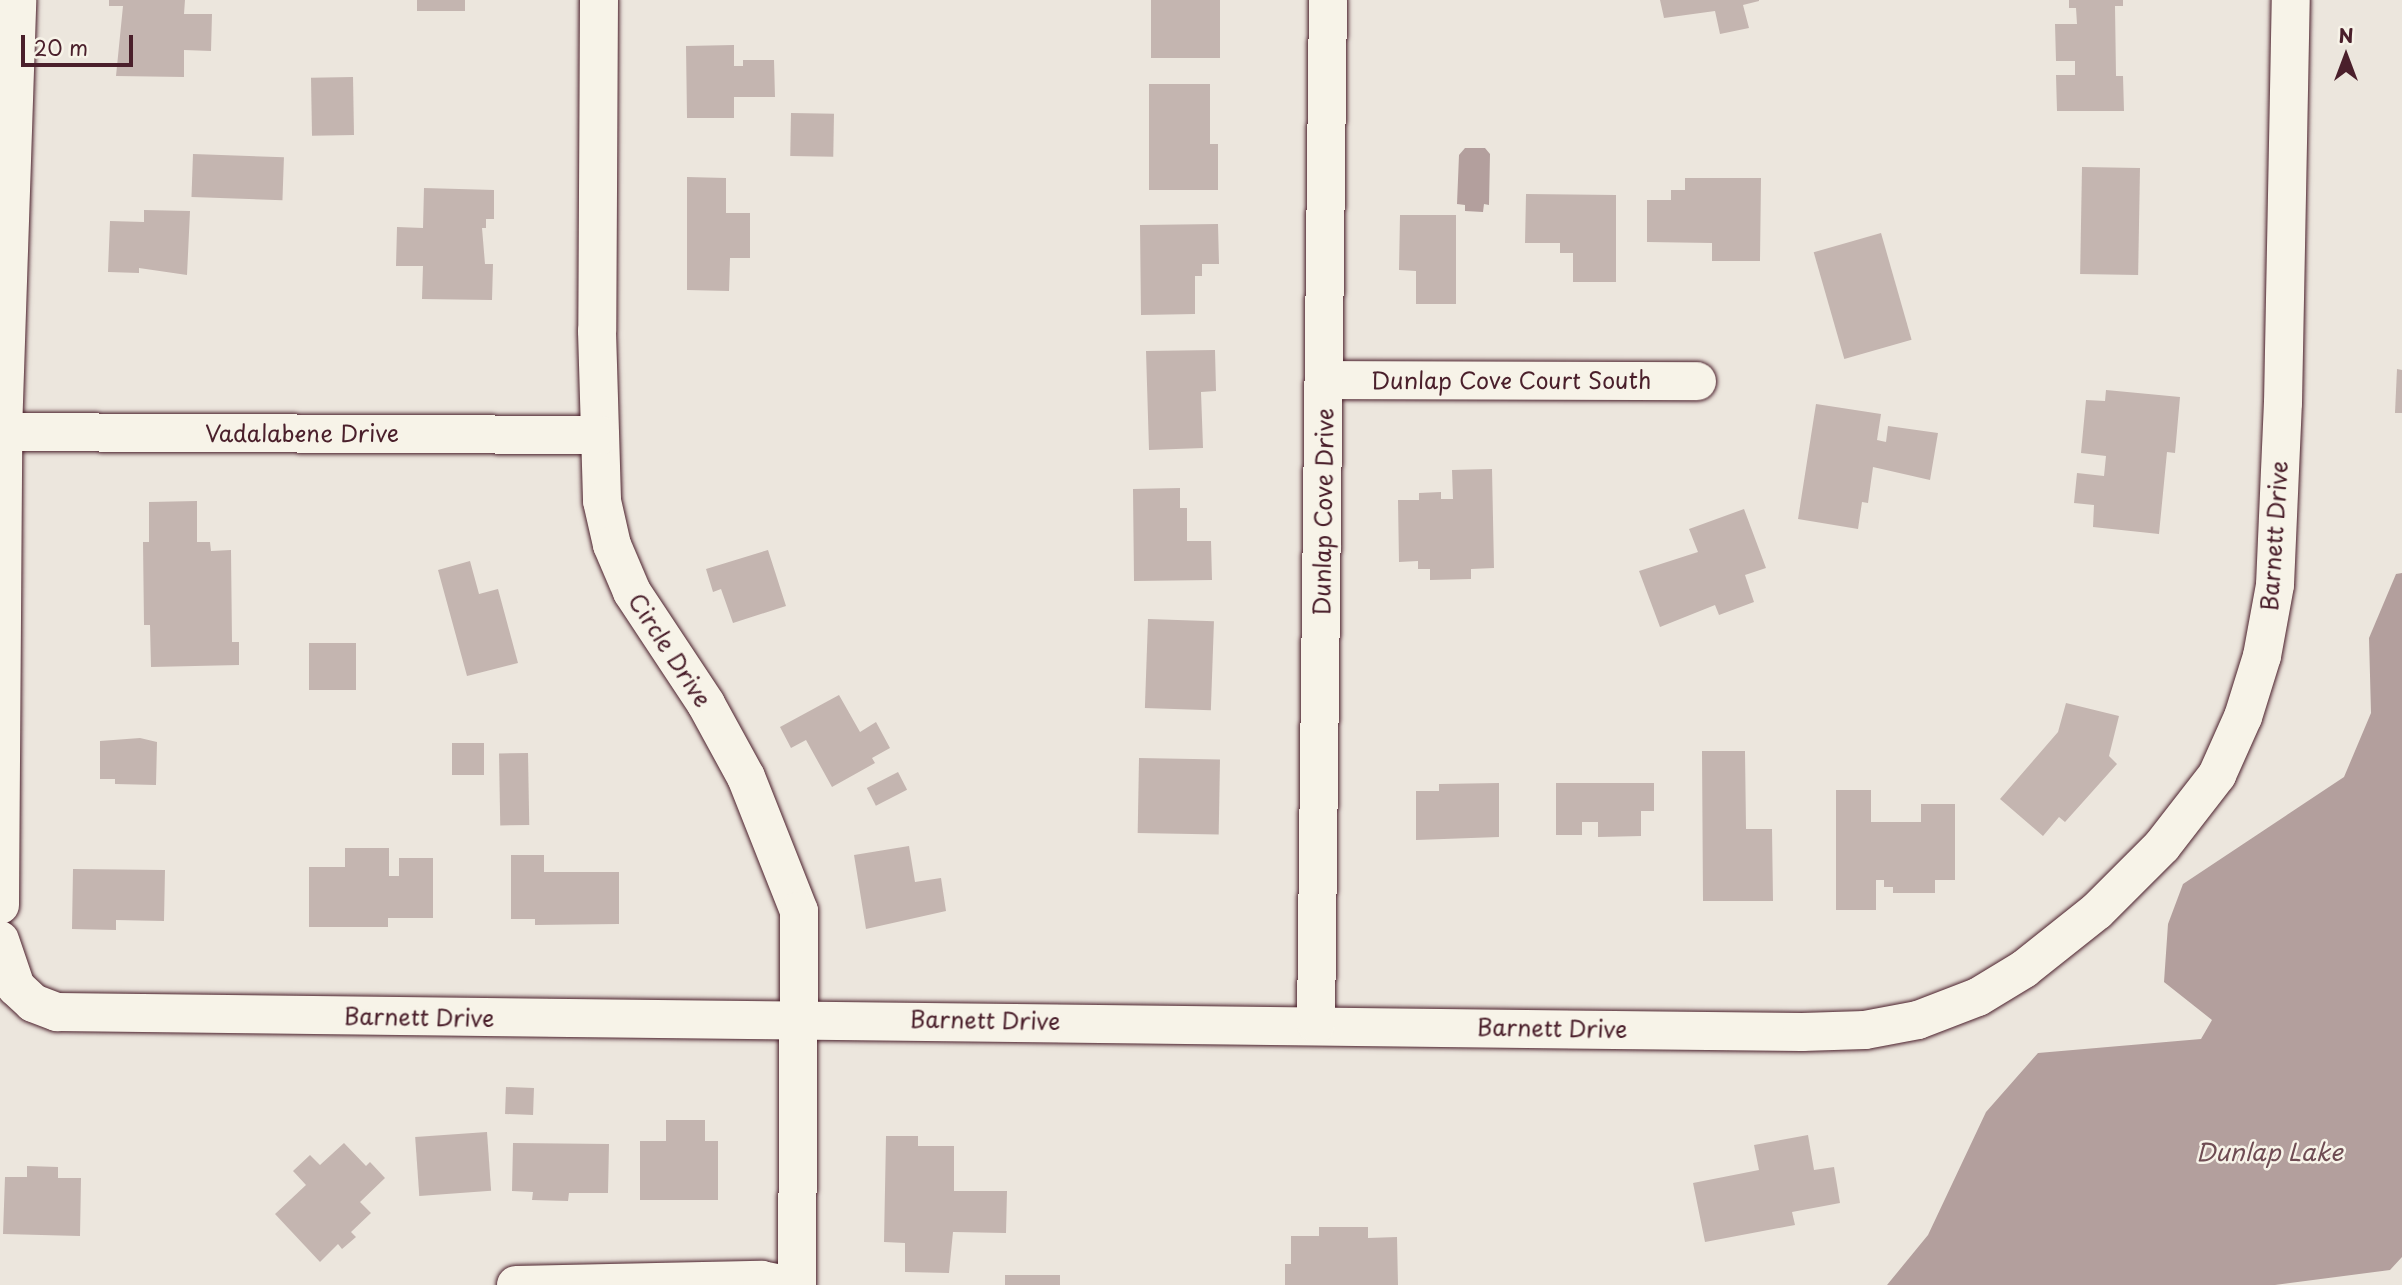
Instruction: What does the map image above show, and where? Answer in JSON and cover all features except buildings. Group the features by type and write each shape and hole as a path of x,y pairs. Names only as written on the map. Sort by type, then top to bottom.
{"street":[{"path":"0,905 2,432 17,0"},
{"name":"Circle Drive","path":"599,0 602,501 612,545 632,592 706,704 746,777 799,911 797,1285"},
{"name":"Dunlap Cove Drive","path":"1317,1024 1328,0"},
{"name":"Barnett Drive","path":"0,940 16,987 33,1003 57,1012 1317,1024 1802,1032 1865,1030 1918,1020 1978,997 2024,969 2097,911 2162,846 2217,775 2243,717 2262,656 2275,585 2291,0"},
{"name":"Dunlap Cove Court South","path":"1325,380 1696,381"},
{"name":"Vadalabene Drive","path":"2,432 600,435"},
{"path":"516,1285 762,1280 786,1285"}],"water":[{"path":"1465,148 1485,148 1490,154 1489,205 1484,204 1483,212 1465,211 1465,205 1457,204 1459,155"},
{"name":"Dunlap Lake","path":"2402,573 2402,1257 2390,1270 2275,1285 1887,1285 1928,1235 1986,1112 2038,1053 2201,1039 2212,1020 2164,982 2168,924 2183,884 2344,777 2371,713 2369,638 2396,574"}]}
